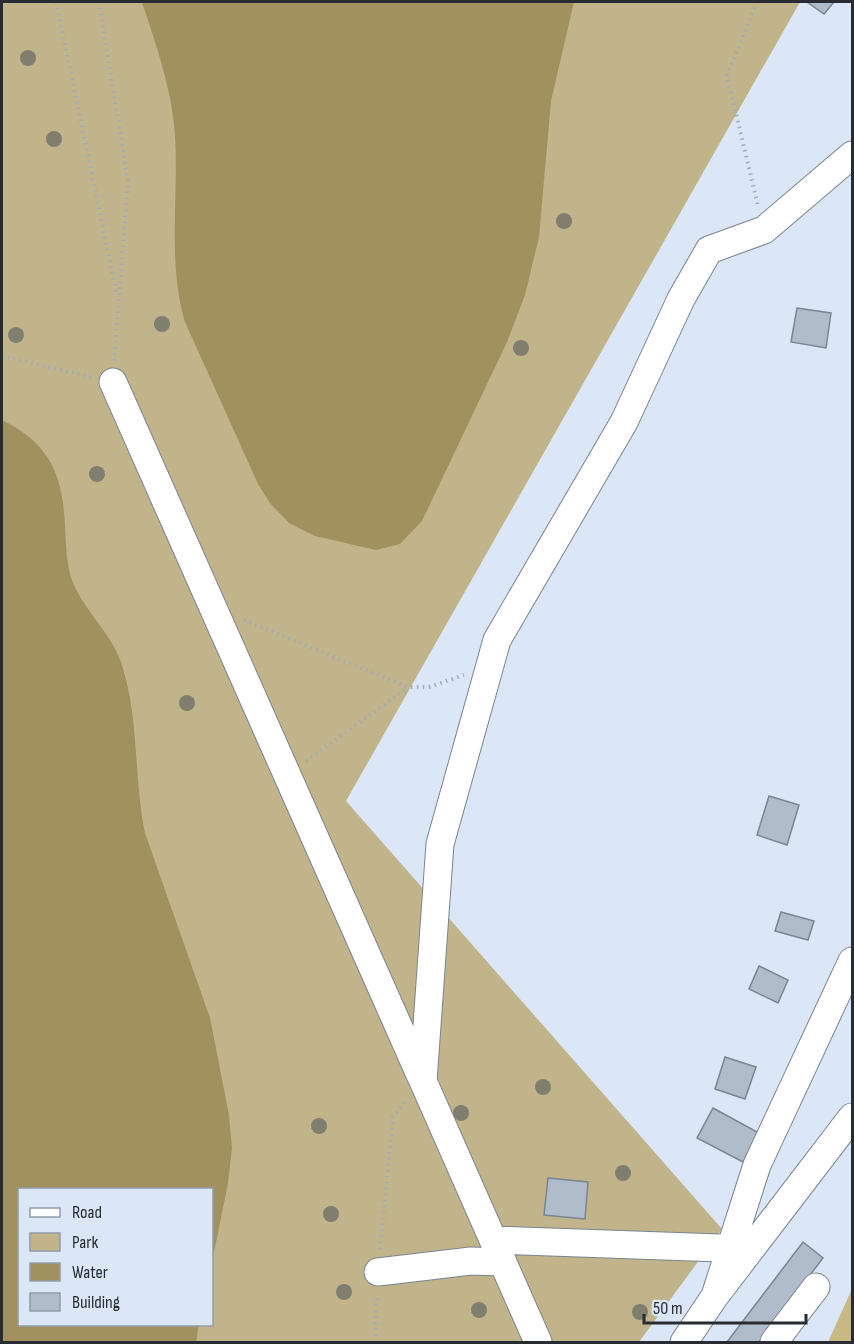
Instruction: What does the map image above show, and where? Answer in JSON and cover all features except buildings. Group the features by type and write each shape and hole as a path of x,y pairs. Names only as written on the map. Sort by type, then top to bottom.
{"street":[{"path":"423,1081 440,844 497,640 624,422 681,299 709,250 764,230 852,155"},
{"path":"113,382 538,1342"},
{"path":"741,1249 757,1165 852,961"},
{"path":"684,1342 715,1296 741,1249 790,1199 852,1117"},
{"path":"378,1272 471,1262 498,1251 741,1249"},
{"path":"774,1342 816,1287"}],"path":[{"path":"56,2 119,301"},
{"path":"2,356 113,382 128,181 99,2"},
{"path":"757,2 727,76 764,230"},
{"path":"212,607 408,687 429,687 490,665"},
{"path":"287,774 408,687"},
{"path":"375,1342 378,1272 393,1117 423,1081"}],"green space":[{"path":"2,2 800,2 346,801 722,1229 639,1342 2,1342"}],"shaded area":[{"path":"852,1289 852,1342 828,1342"}],"water":[{"path":"142,2 574,2 551,101 539,237 525,295 507,342 422,521 400,544 376,550 315,536 289,523 270,503 258,484 185,322 176,276 176,158 171,101 163,67"},
{"path":"2,420 18,429 42,450 57,476 64,507 67,560 72,580 83,601 110,640 121,662 134,726 145,833 210,1018 229,1115 232,1148 228,1183 213,1257 213,1188 18,1188 18,1326 199,1326 196,1342 2,1342"}]}
